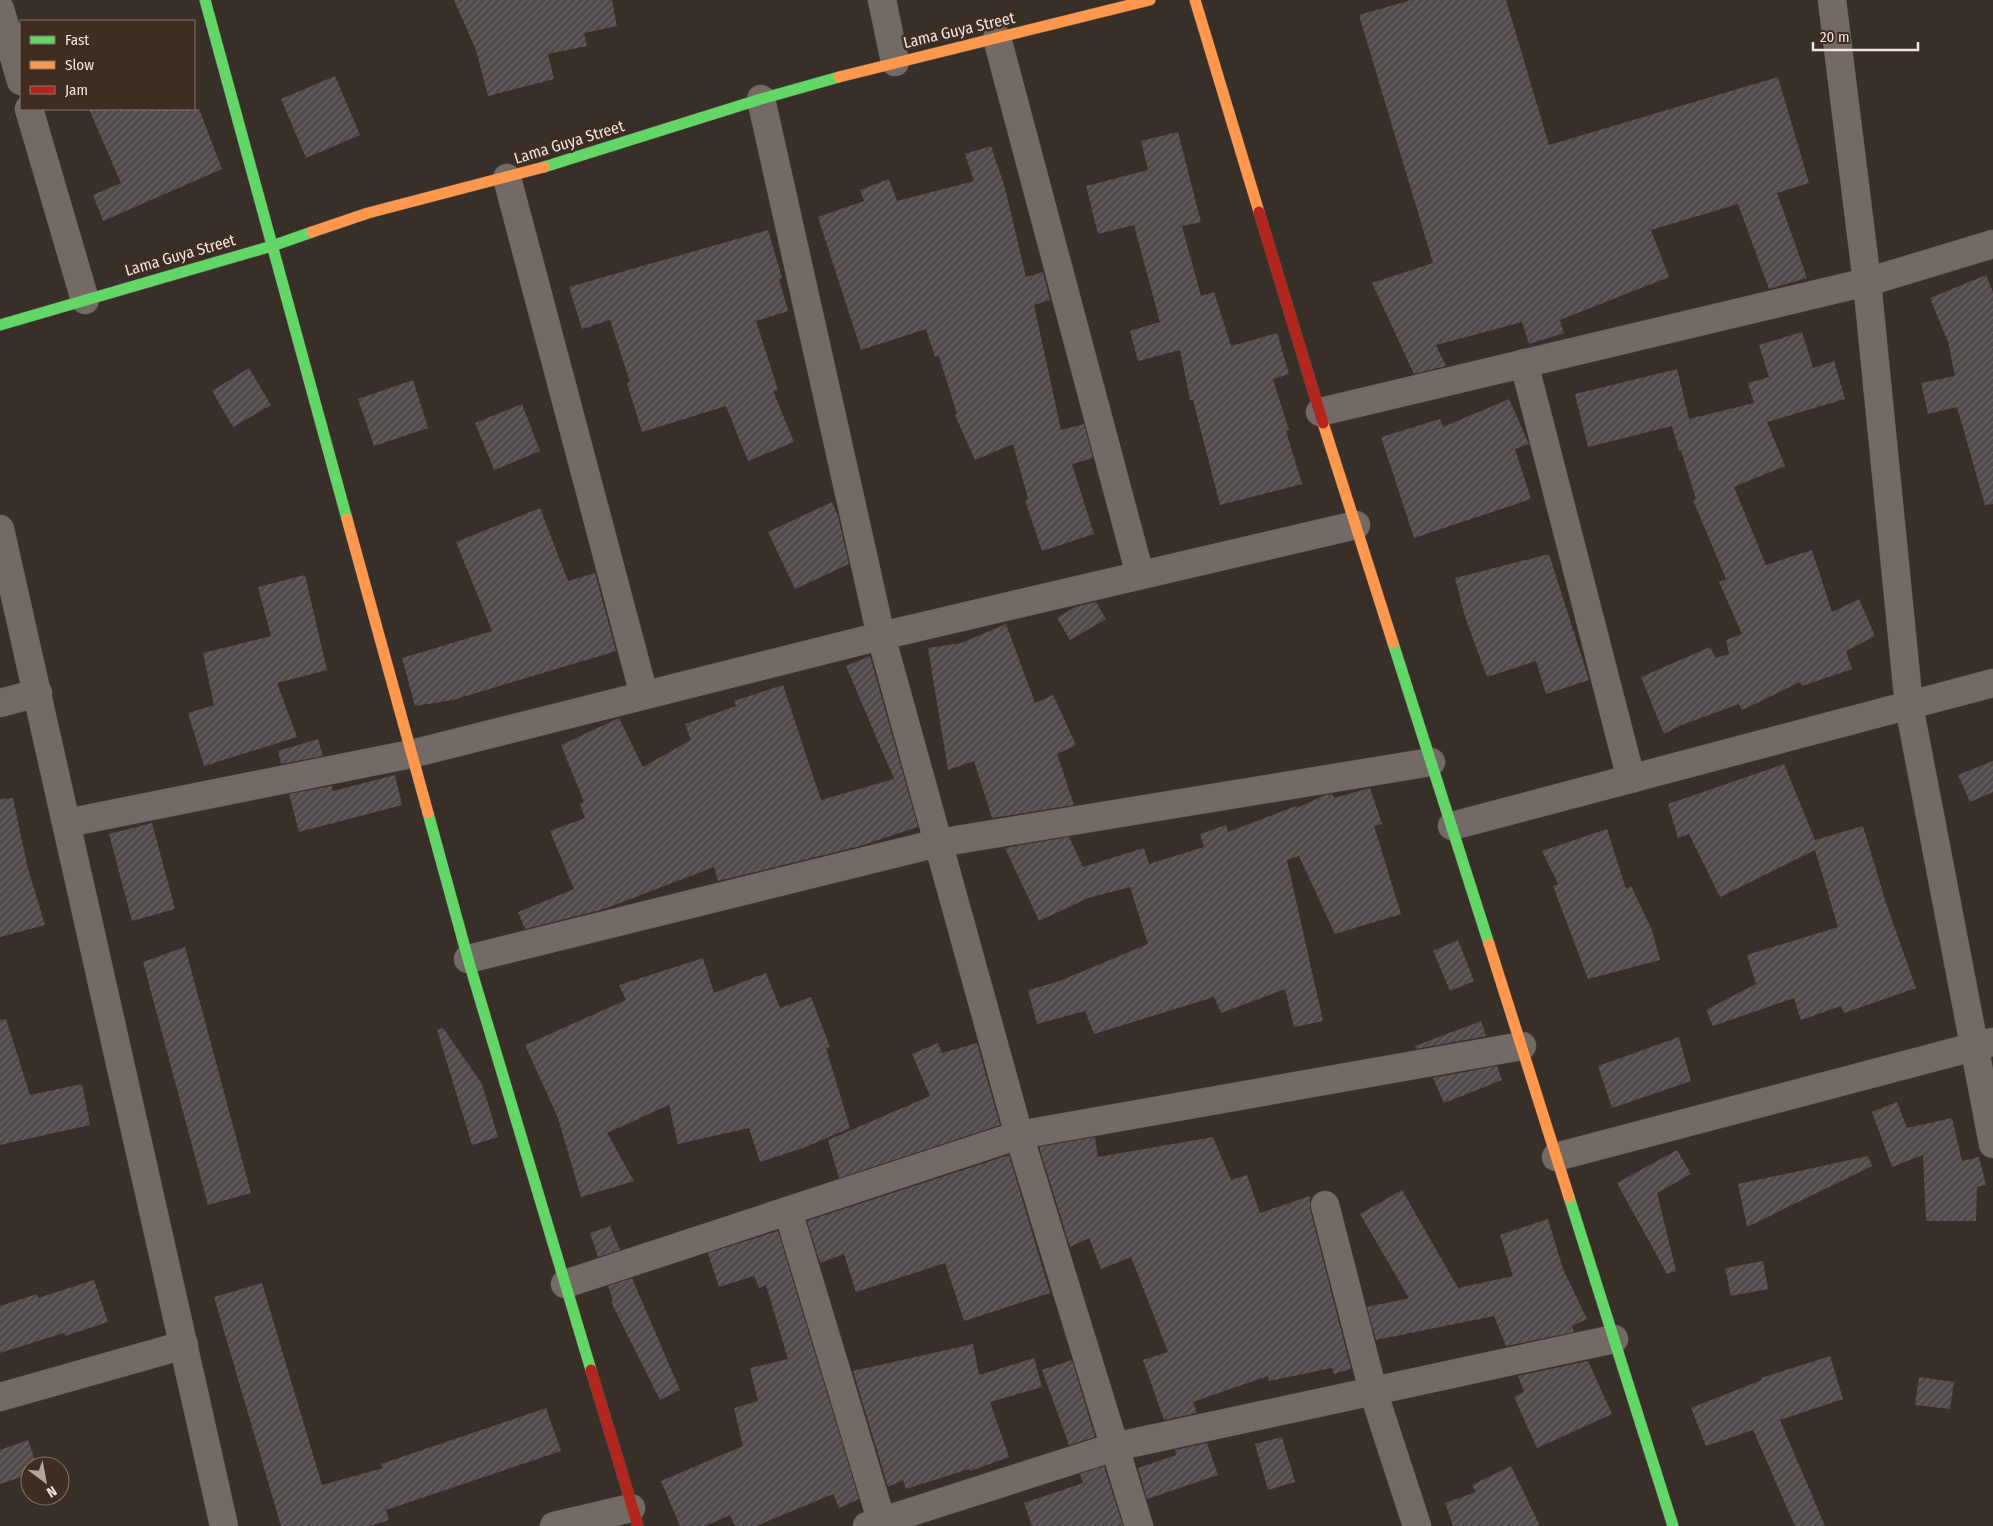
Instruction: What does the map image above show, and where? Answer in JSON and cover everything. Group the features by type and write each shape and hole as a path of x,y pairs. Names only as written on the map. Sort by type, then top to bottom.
{"street":[{"path":"205,0 468,959 635,1517 554,1526"},
{"path":"882,0 895,62"},
{"name":"Lama Guya Street","path":"0,325 272,246 368,213 507,178 761,99 895,62 997,38 1111,5 1150,0"},
{"path":"1194,0 1320,412 1673,1526"},
{"path":"1832,0 1867,282 1908,706 1984,1044 1993,1144"},
{"path":"0,9 20,78"},
{"path":"997,38 1140,575"},
{"path":"761,99 881,636 1019,1135 1139,1526"},
{"path":"29,110 85,300"},
{"path":"507,178 644,695"},
{"path":"1320,412 1867,282 1993,244"},
{"path":"1524,363 1631,779"},
{"path":"67,823 411,754 881,636 1356,525"},
{"path":"0,529 224,1526"},
{"path":"1452,826 1993,683"},
{"path":"0,703 38,693"},
{"path":"468,959 938,843 1431,762"},
{"path":"1556,1157 1984,1044"},
{"path":"565,1284 1019,1135 1522,1046"},
{"path":"1325,1204 1373,1391 1417,1526"},
{"path":"788,1211 878,1524 1114,1447 1614,1339"},
{"path":"0,1397 184,1346"}],"building":[{"path":"454,0 612,0 617,26 584,33 587,46 548,54 554,79 488,96 476,50"},
{"path":"1411,0 1506,0 1549,145 1778,77 1809,183 1777,193 1807,278 1769,289 1738,204 1651,230 1669,277 1560,320 1564,333 1529,344 1522,322 1436,345 1446,366 1414,374 1372,283 1433,263 1359,15"},
{"path":"335,76 360,135 306,158 281,99"},
{"path":"199,109 222,169 103,221 93,195 121,183 89,110"},
{"path":"1178,132 1201,222 1182,226 1201,296 1214,292 1231,346 1277,333 1289,374 1273,379 1289,430 1286,431 1302,484 1220,505 1193,400 1190,400 1180,350 1138,361 1130,331 1160,322 1134,225 1098,234 1086,186 1148,170 1141,141"},
{"path":"991,146 1005,188 1026,277 1043,272 1050,300 1034,305 1061,430 1084,424 1093,458 1072,464 1094,534 1042,551 1025,500 1028,499 1013,444 975,460 955,415 957,414 939,356 935,357 926,329 861,350 818,217 864,201 860,190 889,179 897,201 974,181 965,154"},
{"path":"768,230 782,278 779,279 788,311 756,321 778,390 773,391 794,442 748,461 726,406 642,432 627,383 630,382 610,320 582,329 569,287"},
{"path":"1986,275 1993,292 1993,504 1985,505 1957,407 1928,414 1921,383 1955,376 1948,342 1930,298"},
{"path":"1802,332 1813,368 1834,361 1845,399 1767,422 1785,466 1734,487 1766,565 1812,550 1832,612 1859,599 1875,636 1846,651 1852,669 1802,686 1800,682 1742,710 1739,704 1679,726 1664,734 1641,677 1710,647 1716,658 1729,654 1726,640 1742,634 1719,582 1726,579 1693,500 1696,499 1672,426 1588,447 1575,394 1677,369 1689,419 1754,403 1748,383 1769,377 1759,345"},
{"path":"249,368 271,405 233,427 212,391"},
{"path":"413,380 428,428 374,446 358,399"},
{"path":"1509,399 1529,444 1515,449 1531,499 1414,538 1381,437 1440,419 1443,427"},
{"path":"522,404 540,451 494,470 475,423"},
{"path":"832,502 838,516 849,564 795,589 768,532"},
{"path":"540,508 568,581 595,573 616,651 453,700 415,706 402,658 492,631 456,542"},
{"path":"1549,554 1589,680 1546,694 1536,661 1487,677 1465,617 1455,578"},
{"path":"305,575 327,670 277,683 297,737 204,766 188,713 214,705 203,653 271,636 258,587"},
{"path":"1096,602 1106,619 1070,640 1057,618 1075,607"},
{"path":"1006,624 1035,703 1053,695 1076,745 1057,754 1074,805 992,818 974,761 948,770 928,648 961,643"},
{"path":"870,656 918,827 860,846 718,881 714,867 604,909 525,929 518,912 574,889 550,831 585,818 580,804 584,802 561,745 619,718 643,767 691,740 685,724 736,706 734,701 783,685 821,800 894,779 846,666"},
{"path":"318,739 323,756 281,764 278,751"},
{"path":"1993,761 1993,792 1970,802 1958,775"},
{"path":"1784,764 1815,840 1863,826 1886,903 1916,988 1844,1013 1841,1006 1801,1020 1794,998 1713,1026 1706,1010 1756,984 1747,955 1838,927 1815,850 1720,897 1689,834 1678,838 1668,804"},
{"path":"395,775 402,805 299,832 289,794 332,786 333,791"},
{"path":"1370,788 1382,824 1374,826 1401,914 1335,934 1299,856 1287,860 1323,1021 1294,1027 1285,989 1221,1013 1214,997 1094,1034 1085,1011 1037,1024 1028,990 1057,982 1148,944 1130,887 1088,898 1039,921 1005,848 1069,837 1083,867 1144,848 1149,864 1204,847 1200,834 1226,825 1228,832 1296,806 1297,808 1325,795 1332,794 1334,798"},
{"path":"13,798 27,865 45,925 0,937 0,799"},
{"path":"152,823 175,909 132,921 109,834"},
{"path":"1607,829 1626,889 1631,886 1652,930 1660,960 1588,979 1553,886 1558,884 1542,851"},
{"path":"1458,940 1474,981 1450,991 1433,951"},
{"path":"185,947 251,1193 208,1205 143,962"},
{"path":"703,958 714,993 766,973 780,1008 811,997 830,1047 826,1048 850,1128 803,1148 760,1162 749,1128 678,1144 669,1105 607,1133 634,1181 581,1197 558,1118 525,1045 626,1000 619,985"},
{"path":"6,1019 30,1095 82,1084 90,1125 0,1145 0,1020"},
{"path":"1481,1021 1486,1036 1416,1049 1415,1046"},
{"path":"443,1028 482,1084 498,1137 472,1145 437,1030"},
{"path":"1679,1037 1691,1081 1612,1108 1598,1066"},
{"path":"938,1043 942,1053 977,1043 1000,1125 839,1178 828,1140 930,1096 912,1054"},
{"path":"1497,1066 1502,1080 1444,1103 1433,1078"},
{"path":"1897,1102 1907,1128 1952,1118 1962,1161 1979,1157 1986,1185 1977,1187 1976,1221 1926,1221 1923,1155 1892,1167 1872,1112"},
{"path":"1095,1137 1098,1157 1213,1137 1231,1180 1247,1175 1260,1213 1310,1196 1310,1209 1351,1369 1334,1374 1332,1368 1269,1381 1268,1376 1193,1402 1197,1413 1164,1420 1143,1360 1168,1352 1131,1257 1101,1269 1089,1238 1070,1247 1039,1147"},
{"path":"1677,1150 1691,1174 1657,1193 1676,1271 1667,1274 1617,1183"},
{"path":"1009,1155 1050,1293 964,1321 945,1263 856,1292 844,1254 820,1263 807,1221"},
{"path":"1868,1156 1872,1166 1747,1227 1738,1184"},
{"path":"1402,1190 1458,1288 1513,1276 1500,1235 1548,1219 1563,1269 1587,1319 1572,1326 1574,1332 1506,1346 1494,1316 1376,1340 1367,1307 1409,1298 1360,1214"},
{"path":"610,1226 620,1250 598,1257 590,1233"},
{"path":"778,1231 859,1499 839,1508 833,1494 756,1526 735,1526 730,1515 705,1526 680,1526 661,1481 743,1446 734,1408 758,1401 750,1368 788,1359 766,1285 759,1288 754,1276 719,1287 708,1253"},
{"path":"1763,1261 1768,1289 1731,1296 1725,1268"},
{"path":"632,1278 680,1390 660,1400 611,1302 613,1301 608,1286"},
{"path":"94,1280 108,1322 65,1336 64,1333 0,1353 0,1306 37,1294 38,1298"},
{"path":"262,1283 322,1485 383,1468 381,1464 546,1408 561,1451 386,1510 389,1520 369,1526 281,1526 214,1297"},
{"path":"973,1344 979,1375 1034,1358 1042,1387 990,1402 1009,1457 970,1471 969,1469 906,1489 903,1480 888,1487 853,1371"},
{"path":"1830,1356 1843,1399 1780,1420 1825,1526 1795,1526 1753,1430 1706,1446 1691,1408 1762,1380 1761,1378"},
{"path":"1072,1360 1095,1437 1069,1445 1042,1370"},
{"path":"1588,1361 1612,1414 1537,1448 1514,1397 1524,1392 1518,1376"},
{"path":"1919,1377 1954,1382 1950,1409 1915,1405"},
{"path":"1282,1437 1295,1482 1268,1490 1255,1444"},
{"path":"28,1440 34,1456 20,1456 20,1477 0,1484 0,1450"},
{"path":"1207,1443 1218,1475 1147,1499 1138,1468 1176,1455 1175,1450"},
{"path":"1104,1466 1123,1526 1032,1526 1024,1503 1083,1483 1080,1474"},
{"path":"1511,1466 1540,1526 1453,1526 1445,1503 1476,1492 1472,1485"}],"traffic: fast":[{"path":"205,0 347,519"},
{"path":"544,167 761,99 839,77"},
{"path":"0,325 272,246 312,232"},
{"path":"1393,643 1489,944"},
{"path":"428,813 468,959 591,1370"},
{"path":"1569,1197 1673,1526"}],"traffic: slow":[{"path":"839,77 1150,0"},
{"path":"1195,0 1259,212"},
{"path":"312,232 368,213 544,167"},
{"path":"1323,423 1393,643"},
{"path":"347,519 428,813"},
{"path":"1489,944 1569,1197"}],"traffic: jam":[{"path":"1259,212 1323,423"},
{"path":"591,1370 638,1526"}]}
